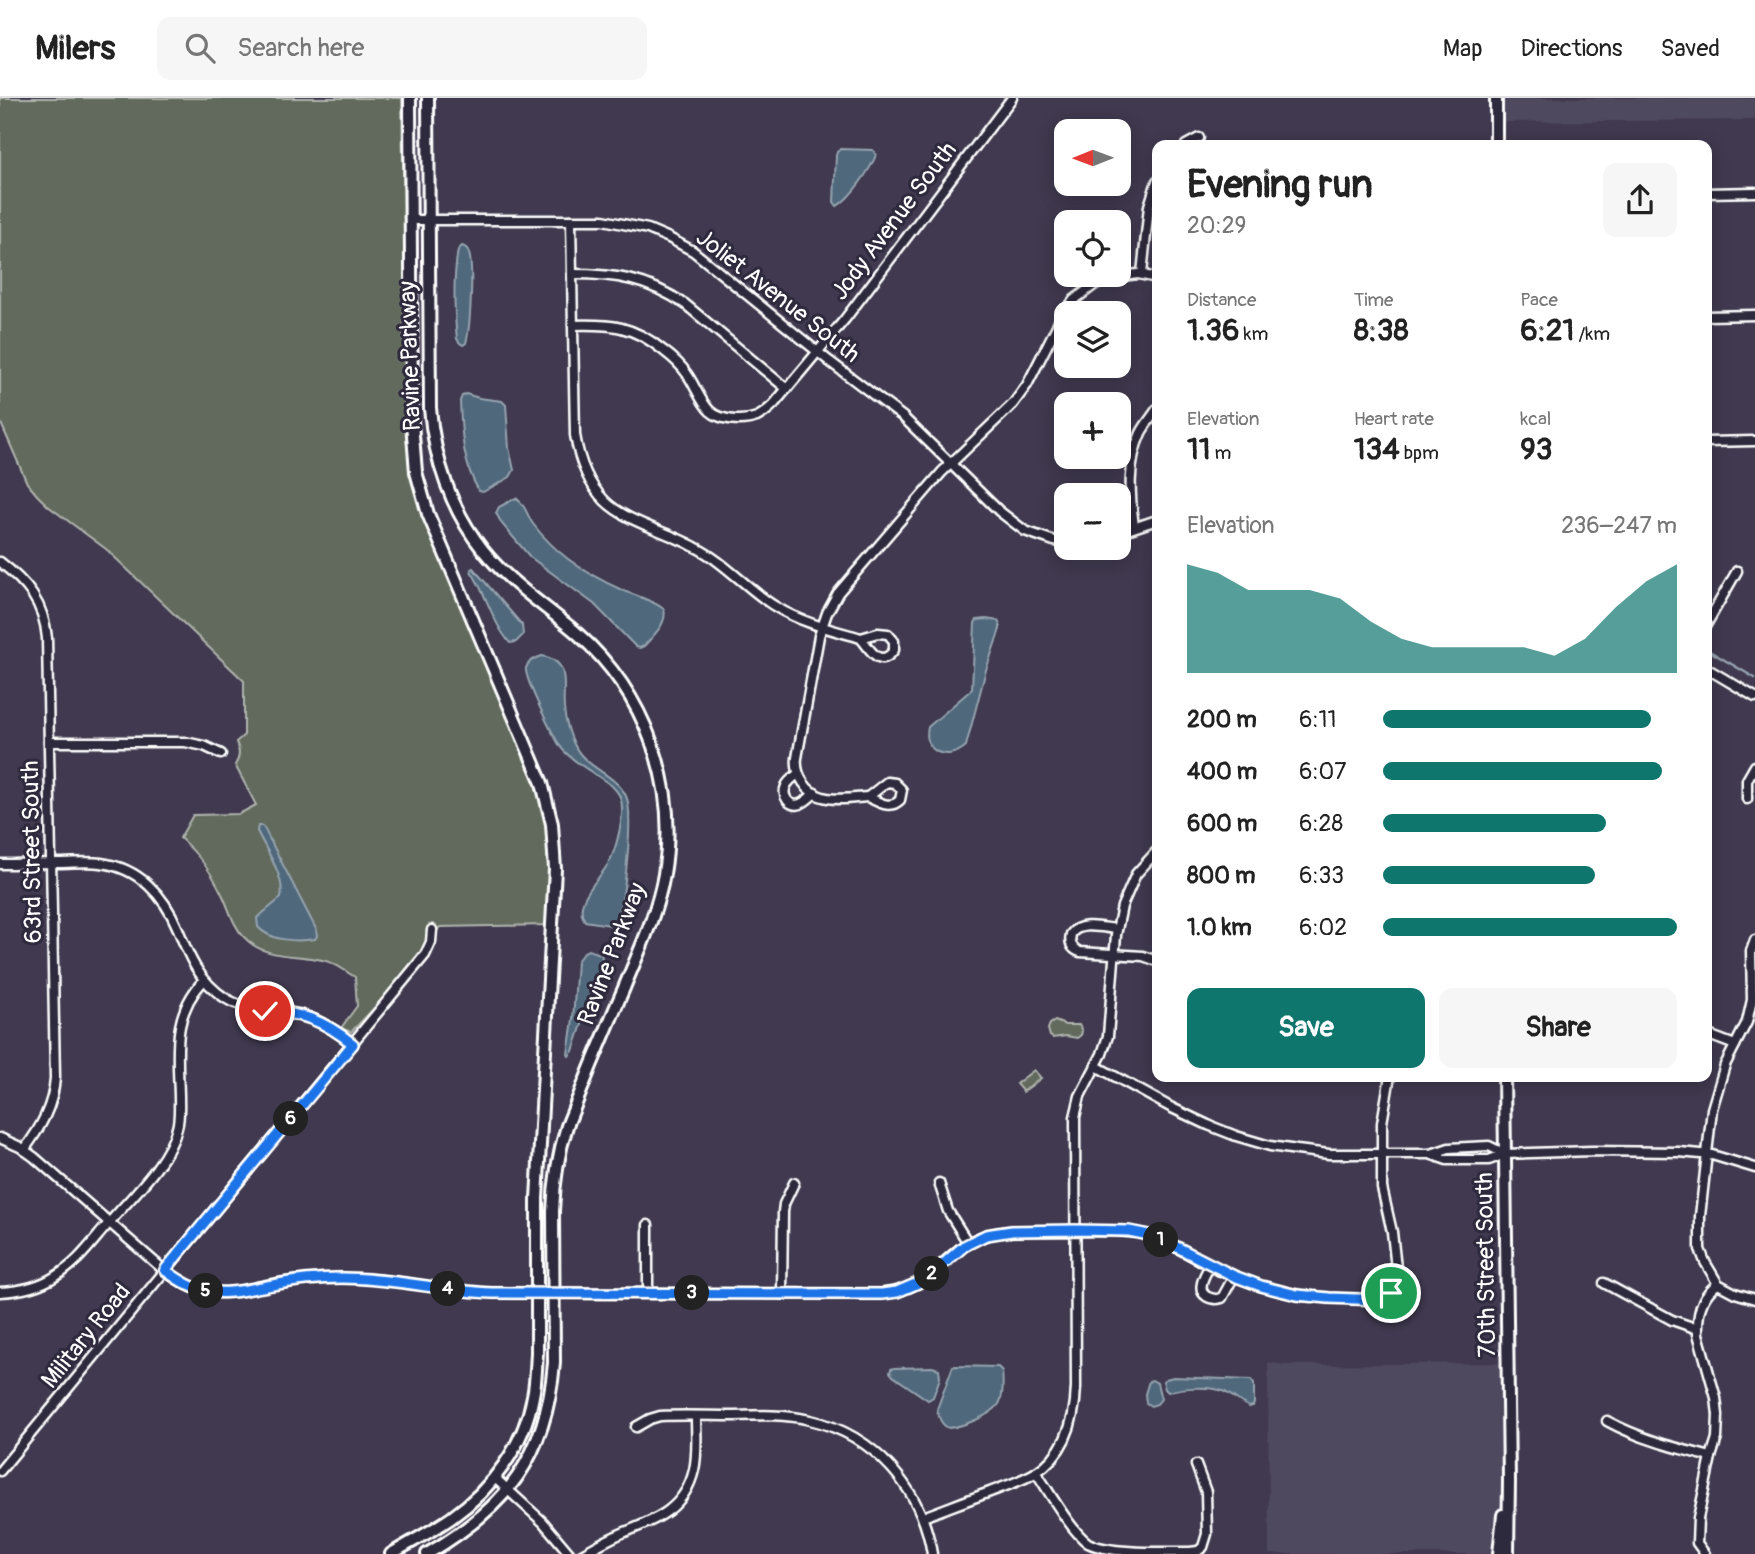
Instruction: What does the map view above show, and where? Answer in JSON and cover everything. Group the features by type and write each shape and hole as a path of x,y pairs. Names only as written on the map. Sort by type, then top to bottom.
{"street":[{"name":"Ravine Parkway","path":"391,1554 453,1517 482,1493 495,1478 516,1444 532,1404 536,1376 537,1199 555,869 554,839 542,783 428,514 419,485 412,423 411,98"},
{"name":"Ravine Parkway","path":"427,1554 477,1521 498,1502 522,1470 536,1445 548,1409 554,1363 554,1190 560,1147 645,938 658,901 667,849 666,801 661,771 638,711 619,679 583,638 523,591 492,561 465,523 445,481 434,443 430,408 428,98"},
{"name":"Jody Avenue South","path":"573,325 618,326 650,341 678,363 709,410 719,416 741,420 764,413 845,319 1012,98"},
{"path":"1496,98 1496,140"},
{"path":"1195,140 1199,138"},
{"path":"1712,193 1755,192"},
{"path":"1142,274 1152,197"},
{"name":"Joliet Avenue South","path":"411,220 603,220 648,229 669,238 693,251 903,417 999,511 1025,531 1054,541"},
{"path":"571,220 576,443 585,473 598,493 622,513 699,548 776,607 822,627 861,638"},
{"path":"572,274 624,277 673,296 787,389"},
{"path":"868,797 827,798 814,793 798,774 797,758 822,627 831,604 950,464 999,419 1020,395 1062,316 1074,300 1107,279 1122,275 1142,274 1152,277"},
{"path":"1712,316 1755,315"},
{"path":"1134,527 1130,496 1133,457 1141,433 1152,417"},
{"path":"1712,442 1755,441"},
{"path":"1131,528 1152,522"},
{"name":"63rd Street South","path":"0,562 30,590 38,602 47,638 56,1061 54,1090 48,1112 24,1150"},
{"path":"1712,615 1737,571"},
{"path":"1712,672 1755,697"},
{"path":"49,742 185,742 204,746 221,754"},
{"path":"1747,800 1747,780 1755,766"},
{"path":"798,774 786,786 784,793 788,801 799,805 814,793"},
{"path":"923,1517 1036,1472 1065,1440 1075,1412 1075,1118 1083,1090 1104,1048 1109,1030 1116,929 1122,906 1136,874 1152,856"},
{"path":"0,864 91,862 126,870 146,883 167,905 188,957 204,980 223,996 251,1009 310,1017 353,1044"},
{"path":"1116,929 1079,927 1073,930 1070,936 1071,945 1077,951 1143,956 1152,959"},
{"name":"Military Road","path":"0,1471 425,954 432,930"},
{"path":"1755,940 1751,951 1752,1000 1746,1022 1725,1065 1712,1109 1700,1216 1700,1249 1718,1283 1735,1293 1755,1298"},
{"path":"0,1292 33,1287 56,1276 76,1261 155,1170 176,1133 179,1119 179,1026 182,1014 190,996 204,980"},
{"path":"1712,1036 1735,1045"},
{"path":"1096,1066 1172,1108 1236,1136 1270,1146 1329,1154 1430,1154 1449,1148 1489,1146 1505,1154"},
{"path":"0,1138 24,1150 178,1280 197,1289 216,1293 296,1281 344,1278 404,1281 471,1292 536,1294 876,1294 897,1292 911,1287 925,1279 968,1243 986,1235 1075,1230 1129,1231 1149,1235 1234,1276 1297,1295 1382,1300 1391,1293 1396,1284 1392,1232 1382,1188 1382,1118 1389,1082"},
{"name":"70th Street South","path":"1504,1082 1508,1554"},
{"path":"1430,1154 1447,1160 1489,1160 1505,1154 1679,1152 1707,1154 1755,1168"},
{"path":"782,1294 783,1208 793,1183"},
{"path":"939,1183 947,1207 968,1243"},
{"path":"648,1225 648,1293"},
{"path":"1210,1265 1201,1284 1202,1293 1208,1298 1222,1298 1234,1276"},
{"path":"1604,1283 1672,1320 1698,1329"},
{"path":"1692,1554 1703,1552 1697,1544 1698,1518 1717,1438 1718,1415 1698,1329 1701,1304 1711,1288 1718,1283"},
{"path":"636,1427 657,1416 788,1416 834,1427 857,1439 887,1463 909,1490 923,1517 932,1554"},
{"path":"582,1554 659,1518 679,1501 694,1470 696,1416"},
{"path":"1608,1421 1670,1447 1711,1457"},
{"name":"70th Street South","path":"1499,1554 1508,1453"},
{"path":"1036,1472 1077,1533 1094,1546 1113,1552 1190,1552 1203,1547 1207,1534 1206,1492 1196,1465"},
{"path":"495,1478 543,1522 570,1554"}],"shaded area":[{"path":"1496,98 1755,98 1755,120 1496,122"},
{"path":"1268,1362 1284,1365 1508,1363 1508,1453 1499,1554 1269,1554"}],"green space":[{"path":"0,98 402,98 407,429 411,468 536,780 545,817 549,852 547,925 440,927 380,1002 351,1032 341,1028 357,1006 355,977 330,962 272,953 253,945 237,928 209,871 180,838 193,815 239,814 256,805 235,765 239,754 236,742 244,735 244,681 106,549 37,495 27,483 0,421"},
{"path":"1055,1021 1065,1025 1079,1025 1081,1035 1077,1038 1053,1038 1048,1029"},
{"path":"1034,1070 1041,1078 1023,1092 1016,1084"}],"water":[{"path":"840,149 873,150 876,155 860,183 837,206 834,202 836,155"},
{"path":"462,246 467,248 471,266 469,324 466,343 463,345 457,339 454,294 458,250"},
{"path":"466,394 502,401 506,405 509,448 514,470 510,477 483,492 479,491 469,470 464,447 460,401"},
{"path":"516,498 541,534 568,559 602,580 664,609 662,624 644,646 636,647 594,604 530,557 496,513 499,507"},
{"path":"473,568 522,625 523,635 516,642 510,643 499,627 471,571"},
{"path":"977,620 998,621 1000,629 966,746 952,753 938,752 929,743 928,727 972,689 975,623"},
{"path":"542,656 558,663 562,669 565,717 574,744 585,759 615,782 626,796 629,837 625,876 617,918 610,925 585,921 582,906 588,891 614,851 621,823 620,798 612,786 569,756 554,736 535,697 526,668 528,663"},
{"path":"258,826 264,828 316,929 315,939 284,939 269,935 258,927 257,918 281,898 282,890 278,873 257,831"},
{"path":"588,950 601,954 603,962 569,1056 577,961"},
{"path":"953,1366 998,1367 1002,1371 1003,1388 999,1404 990,1413 969,1423 949,1428 941,1421 937,1409"},
{"path":"894,1368 939,1369 940,1378 933,1397 928,1400 890,1372"},
{"path":"1173,1377 1251,1380 1254,1384 1253,1406 1249,1407 1225,1392 1212,1389 1188,1388 1168,1392 1163,1381"},
{"path":"1149,1381 1157,1383 1161,1399 1151,1406 1146,1403 1145,1394"}],"waterway":[{"path":"1712,653 1755,678"}],"route":[{"path":"265,1011 310,1017 322,1022 353,1044 165,1270 178,1280 208,1292 225,1293 296,1281 344,1278 404,1281 492,1293 882,1294 911,1287 931,1275 964,1246 986,1235 1012,1231 1075,1230 1129,1231 1149,1235 1234,1276 1297,1295 1382,1300 1391,1293"}]}
